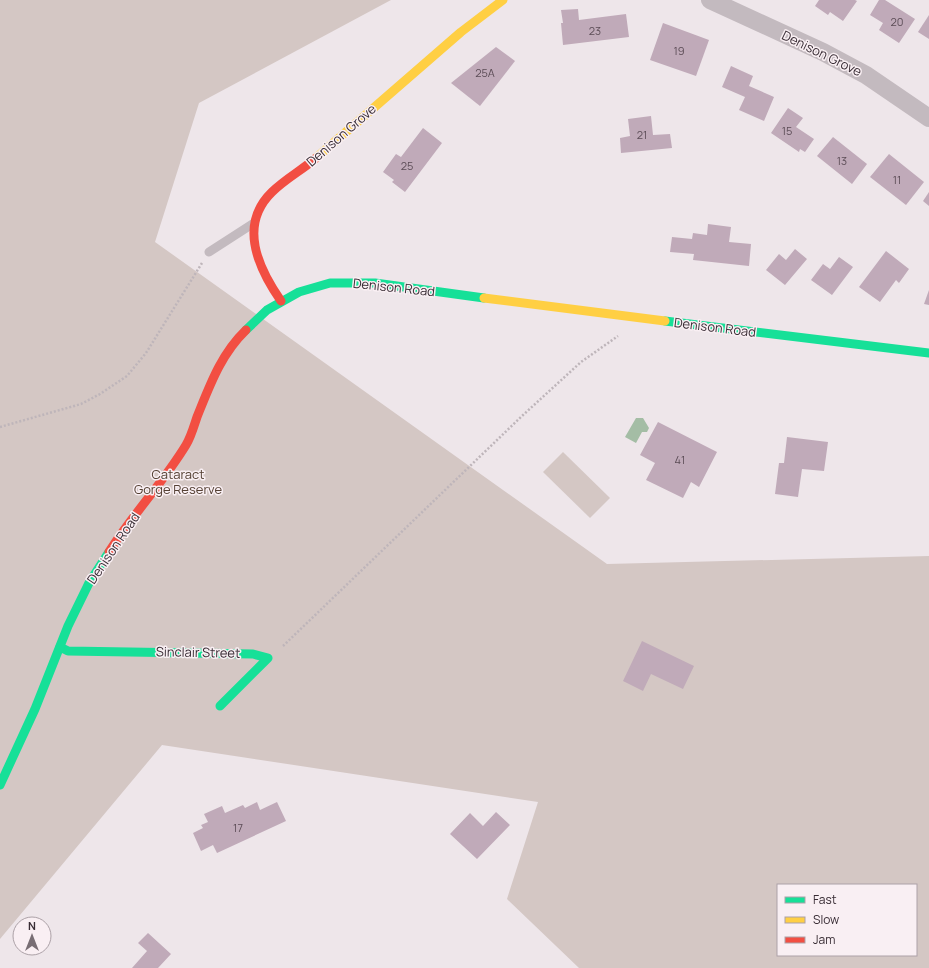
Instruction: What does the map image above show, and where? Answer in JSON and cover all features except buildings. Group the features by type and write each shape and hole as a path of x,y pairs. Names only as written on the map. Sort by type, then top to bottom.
{"street":[{"name":"Denison Grove","path":"281,301 267,283 259,267 255,246 254,223 264,201 278,187 302,170 461,32 503,0"},
{"name":"Denison Grove","path":"710,0 823,52 866,75 929,118"},
{"name":"Denison Road","path":"0,785 35,709 72,619 100,564 123,529 175,463 187,443 212,380 225,354 255,321 281,301 315,286 351,281 376,283 596,313 929,353"},
{"name":"Sinclair Street","path":"60,647 68,650 253,654 268,658"},
{"name":"Sinclair Street","path":"220,706 268,658"}],"lane":[{"path":"209,252 254,223"}],"path":[{"path":"0,427 81,404 128,376 146,352 209,252"},
{"path":"268,658 527,411 581,362 613,338 620,335"}],"green space":[{"name":"Cataract Gorge Reserve","path":"0,0 391,0 199,103 155,242 607,564 929,556 929,968 579,968 507,899 538,802 162,745 19,916 12,916 12,925 0,939"},
{"path":"563,452 610,498 590,518 543,472"}],"shaded area":[{"path":"636,418 643,418 649,428 647,432 642,432 636,443 625,437"}],"traffic: fast":[{"path":"246,330 267,310 299,292 330,283 375,283 484,298"},
{"path":"665,321 929,353"},
{"path":"0,785 35,709 68,626 89,583 109,552"},
{"path":"60,647 68,651 253,654 268,658 220,706"}],"traffic: slow":[{"path":"316,158 461,32 503,0"},
{"path":"484,298 665,321"}],"traffic: jam":[{"path":"281,301 265,275 259,261 255,246 254,232 256,218 262,205 272,192 316,158"},
{"path":"109,552 168,473 186,445 217,370 237,339 246,330"}]}
